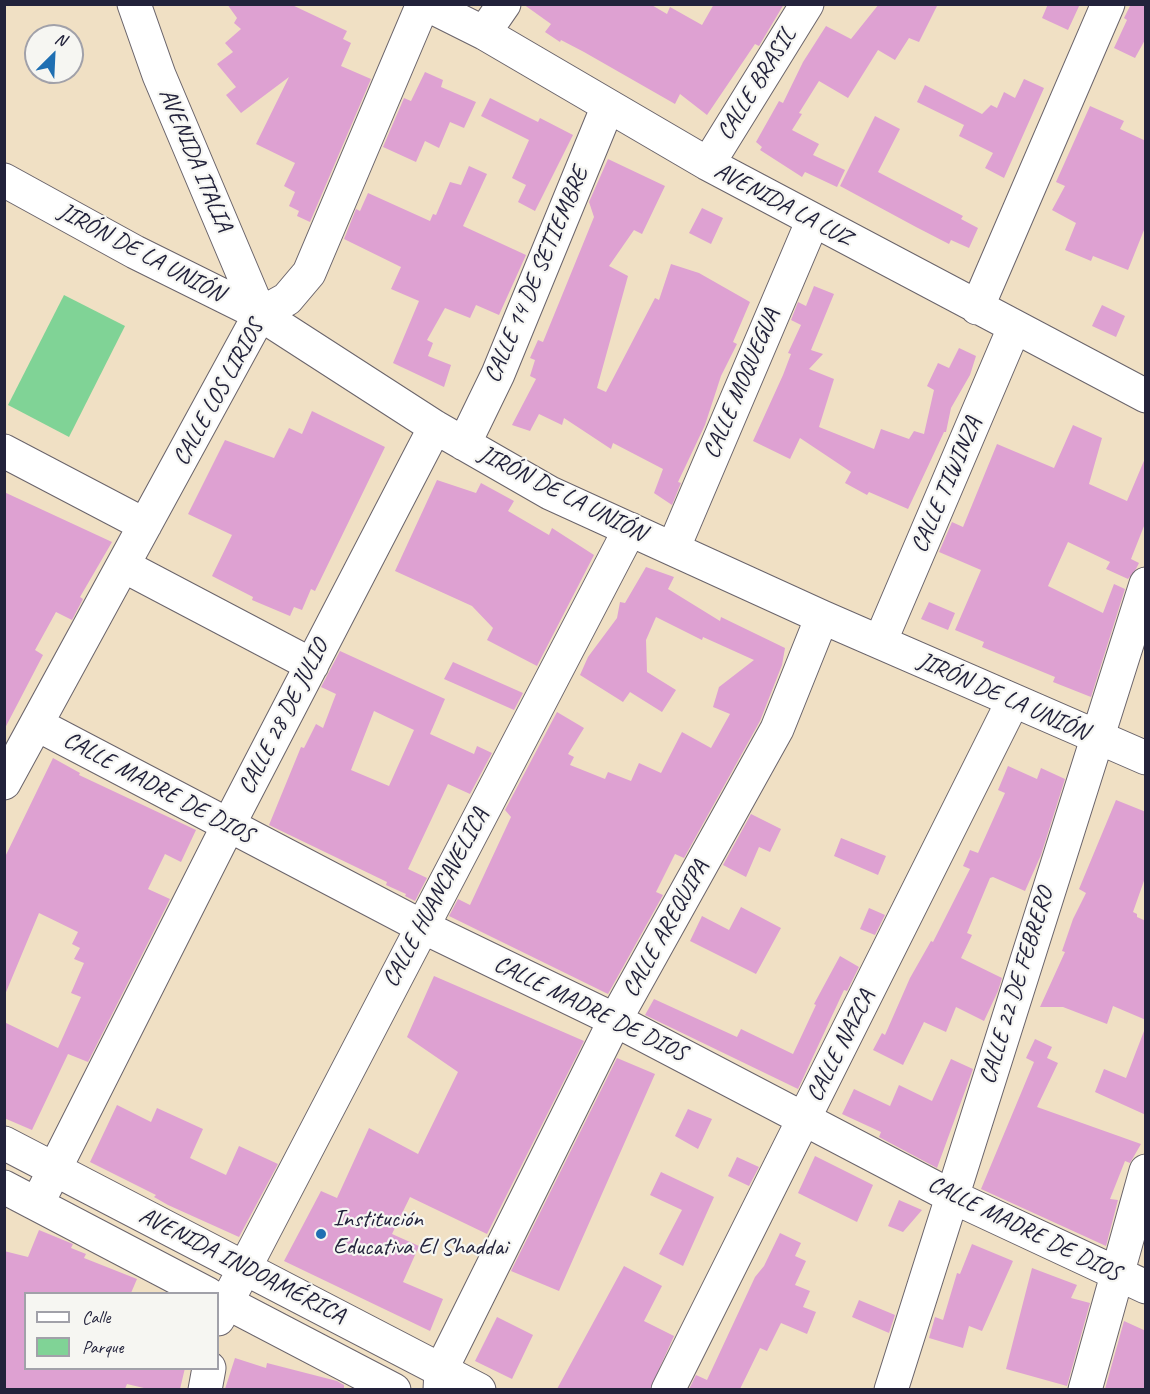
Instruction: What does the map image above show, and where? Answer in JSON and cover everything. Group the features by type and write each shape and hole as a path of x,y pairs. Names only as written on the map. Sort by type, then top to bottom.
{"street":[{"name":"AVENIDA ITALIA","path":"134,4 159,75 260,314"},
{"name":"CALLE LOS LIRIOS","path":"4,783 39,725 260,314 287,299 309,273 425,4"},
{"name":"AVENIDA LA LUZ","path":"425,4 484,33 708,164 1146,396"},
{"path":"484,33 504,4"},
{"name":"CALLE BRASIL","path":"708,164 807,4"},
{"path":"977,308 1108,4"},
{"name":"CALLE 14 DE SETIEMBRE","path":"464,444 498,374 608,106"},
{"name":"JIRÓN DE LA UNIÓN","path":"4,180 135,252 260,314 435,427 550,493 822,617 1095,738 1146,758"},
{"name":"CALLE MOQUEGUA","path":"673,549 813,220"},
{"name":"CALLE TIWINZA","path":"880,642 1014,328"},
{"name":"CALLE 28 DE JULIO","path":"37,1204 228,826 435,427"},
{"path":"4,451 145,525"},
{"name":"CALLE HUANCAVELICA","path":"219,1300 244,1267 630,529"},
{"path":"124,566 312,664"},
{"name":"CALLE 22 DE FEBRERO","path":"891,1389 1095,738 1146,584"},
{"name":"CALLE AREQUIPA","path":"441,1380 615,1020 777,729 822,617"},
{"name":"CALLE NAZCA","path":"668,1389 1013,701"},
{"name":"CALLE MADRE DE DIOS","path":"39,725 421,926 615,1020 951,1196 1131,1281"},
{"name":"AVENIDA INDOAMÉRICA","path":"4,1143 244,1267 441,1380 479,1389"},
{"path":"1085,1389 1131,1281 1146,1171"},
{"name":"AVENIDA INDOAMÉRICA","path":"4,1187 197,1292"},
{"name":"AVENIDA INDOAMÉRICA","path":"219,1304 394,1389"},
{"path":"205,1389 209,1370"}],"green space":[{"path":"64,295 125,326 69,437 8,405"}],"building":[{"path":"227,4 290,4 347,31 343,39 351,43 341,66 371,79 310,222 297,216 299,211 289,206 295,192 284,186 295,163 256,144 289,77 241,113 226,95 236,87 217,64 233,52 225,43 241,29 234,23 237,18"},
{"path":"523,4 650,4 667,14 670,7 702,25 714,4 784,4 759,46 755,44 707,115 680,94 675,104 584,52 561,40 560,42 545,32 551,24"},
{"path":"879,4 938,4 919,42 909,38 895,60 878,50 848,98 819,81 799,113 802,114 792,130 819,144 813,155 845,170 837,187 805,172 802,177 760,150 762,147 756,142 779,101 783,103 803,62 826,26 851,39"},
{"path":"1048,4 1080,4 1068,30 1042,18"},
{"path":"1131,4 1146,4 1146,38 1135,58 1114,48 1127,20 1124,18"},
{"path":"425,72 443,80 441,87 476,102 464,128 450,122 439,148 425,141 416,162 383,147 404,98 411,101"},
{"path":"1024,79 1044,88 1004,178 985,168 993,153 959,136 964,125 917,102 925,85 982,114 991,105 997,108 1004,92 1015,98"},
{"path":"490,98 538,122 540,118 573,135 535,211 518,202 526,185 512,178 529,140 481,116"},
{"path":"1090,106 1124,121 1120,129 1146,141 1146,225 1128,270 1093,256 1091,261 1065,250 1076,223 1052,210 1065,186 1056,182"},
{"path":"875,116 900,129 878,172 963,216 961,219 978,228 969,248 951,240 949,244 840,186"},
{"path":"608,159 665,186 642,234 634,230 609,266 628,276 597,388 606,392 655,298 659,300 671,264 699,273 750,302 733,342 737,344 721,376 705,425 678,482 681,483 672,505 654,493 663,469 613,443 611,449 564,418 562,425 539,414 530,431 512,425 536,379 530,376 535,360 530,358 538,340 543,342 594,217 589,202"},
{"path":"469,166 487,174 463,226 526,255 499,315 476,305 470,318 445,308 427,340 433,343 428,356 451,365 444,387 393,363 419,301 391,289 401,267 344,239 356,209 360,211 368,193 430,221 433,214 436,215 450,182 461,185"},
{"path":"702,208 723,218 711,244 689,233"},
{"path":"814,286 834,294 811,350 823,354 809,369 834,379 819,427 874,449 881,429 909,439 914,431 924,434 934,390 927,386 938,363 949,368 959,348 976,356 970,375 951,408 946,432 908,509 869,492 867,495 845,483 851,472 800,438 790,459 753,441 783,375 791,354 788,353 801,325 791,320 798,302 806,306"},
{"path":"1102,305 1125,316 1116,337 1092,326"},
{"path":"312,411 385,447 315,591 311,589 302,610 294,607 290,616 252,600 253,597 212,576 232,535 188,514 225,440 274,458 289,428 302,434"},
{"path":"1073,425 1102,438 1089,484 1127,501 1146,456 1146,521 1131,559 1139,563 1136,569 1128,579 1106,569 1110,562 1068,542 1048,586 1103,613 1114,584 1125,589 1091,697 1053,682 1055,677 982,647 984,642 955,630 981,570 939,552 952,522 963,527 997,444 1054,468"},
{"path":"437,480 476,493 481,483 514,501 508,511 549,535 552,528 594,555 537,666 487,640 493,628 472,606 395,571"},
{"path":"4,492 112,542 80,597 83,599 72,620 56,612 35,650 43,655 4,730"},
{"path":"646,567 674,577 668,589 720,621 721,617 785,648 782,665 760,721 684,858 675,854 656,892 663,895 608,994 449,916 458,899 470,905 511,817 505,810 557,712 584,728 568,754 574,757 570,765 605,779 608,772 631,781 639,763 661,773 682,732 711,748 730,714 713,707 719,687 754,660 703,637 702,640 656,617 646,640 647,672 676,690 662,712 630,692 623,702 580,675 588,657 617,618 620,602 625,603"},
{"path":"929,602 955,613 948,630 921,619"},
{"path":"340,651 445,699 430,734 474,754 477,746 492,753 470,794 448,784 408,869 427,878 415,901 386,885 387,882 269,825 301,747 304,748 316,724 323,728 336,694 321,687","holes":["374,711 414,730 389,786 351,770"]},
{"path":"453,662 523,693 514,710 444,679"},
{"path":"53,758 80,773 79,775 196,830 181,862 165,854 148,889 170,899 88,1062 68,1054 32,1130 4,1118 4,1022 58,1048 81,997 71,993 84,963 74,959 80,948 72,944 78,932 39,913 4,997 4,859"},
{"path":"1008,766 1037,779 1041,768 1065,779 1041,855 1025,891 993,877 990,878 967,933 972,935 961,958 1002,978 998,991 984,1021 956,1007 946,1032 924,1022 903,1065 873,1050 882,1033 885,1035 910,978 931,941 933,942 970,869 963,866 970,850 978,853 1005,793 998,790"},
{"path":"1116,800 1146,812 1146,875 1133,912 1137,914 1137,917 1146,921 1146,1020 1113,1006 1107,1024 1063,1007 1040,1007 1065,952 1062,951 1073,919 1086,893 1079,889"},
{"path":"751,814 781,829 770,852 759,847 746,877 723,865"},
{"path":"841,838 886,856 878,875 834,856"},
{"path":"741,907 781,928 756,974 690,941 702,916 729,930"},
{"path":"869,908 885,915 875,935 860,929"},
{"path":"840,956 859,967 847,991 844,990 798,1089 645,1015 654,999 737,1037 741,1029 793,1054 816,1005 814,1004"},
{"path":"434,976 584,1041 487,1234 410,1197 392,1234 419,1246 403,1282 443,1299 430,1331 284,1261 321,1191 337,1198 369,1128 418,1154 458,1072 407,1037"},
{"path":"1144,1031 1146,1032 1146,1115 1095,1092 1104,1069 1126,1078"},
{"path":"1035,1039 1052,1047 1047,1058 1058,1063 1037,1107 1141,1144 1130,1163 1125,1161 1110,1199 1118,1200 1106,1246 981,1189 1034,1062 1026,1058"},
{"path":"617,1058 655,1074 559,1291 511,1271"},
{"path":"951,1059 973,1069 937,1168 879,1137 881,1132 842,1114 854,1089 890,1106 899,1085 932,1101"},
{"path":"117,1105 151,1122 157,1108 203,1129 190,1158 226,1175 239,1146 278,1164 239,1237 168,1205 154,1197 156,1195 90,1162"},
{"path":"688,1109 712,1119 698,1149 675,1136"},
{"path":"815,1156 873,1185 857,1222 798,1193"},
{"path":"737,1157 759,1167 749,1186 728,1176"},
{"path":"661,1172 714,1197 683,1266 659,1254 682,1210 650,1195"},
{"path":"899,1200 922,1210 903,1232 888,1226"},
{"path":"39,1230 73,1244 71,1248 86,1254 84,1258 137,1279 131,1292 24,1292 24,1370 185,1370 180,1389 148,1389 127,1384 125,1389 4,1389 4,1251 28,1257"},
{"path":"780,1233 801,1243 795,1256 806,1261 795,1285 810,1291 803,1307 816,1312 807,1334 781,1323 767,1351 760,1348 740,1389 689,1389 696,1375 707,1380 755,1277 764,1266"},
{"path":"972,1244 1013,1261 982,1331 969,1326 963,1348 929,1338 935,1317 943,1320 957,1273 960,1274"},
{"path":"624,1266 662,1286 644,1321 674,1336 650,1389 557,1389"},
{"path":"1032,1268 1077,1285 1071,1298 1090,1303 1067,1386 1006,1369"},
{"path":"859,1300 895,1315 889,1333 852,1317"},
{"path":"497,1317 533,1335 512,1379 475,1361"},
{"path":"1124,1321 1146,1331 1146,1389 1105,1389"},
{"path":"235,1358 266,1368 267,1363 337,1381 344,1385 344,1389 225,1389"}],"place":[{"name":"Institución Educativa El Shaddai","path":"321,1234"}]}
